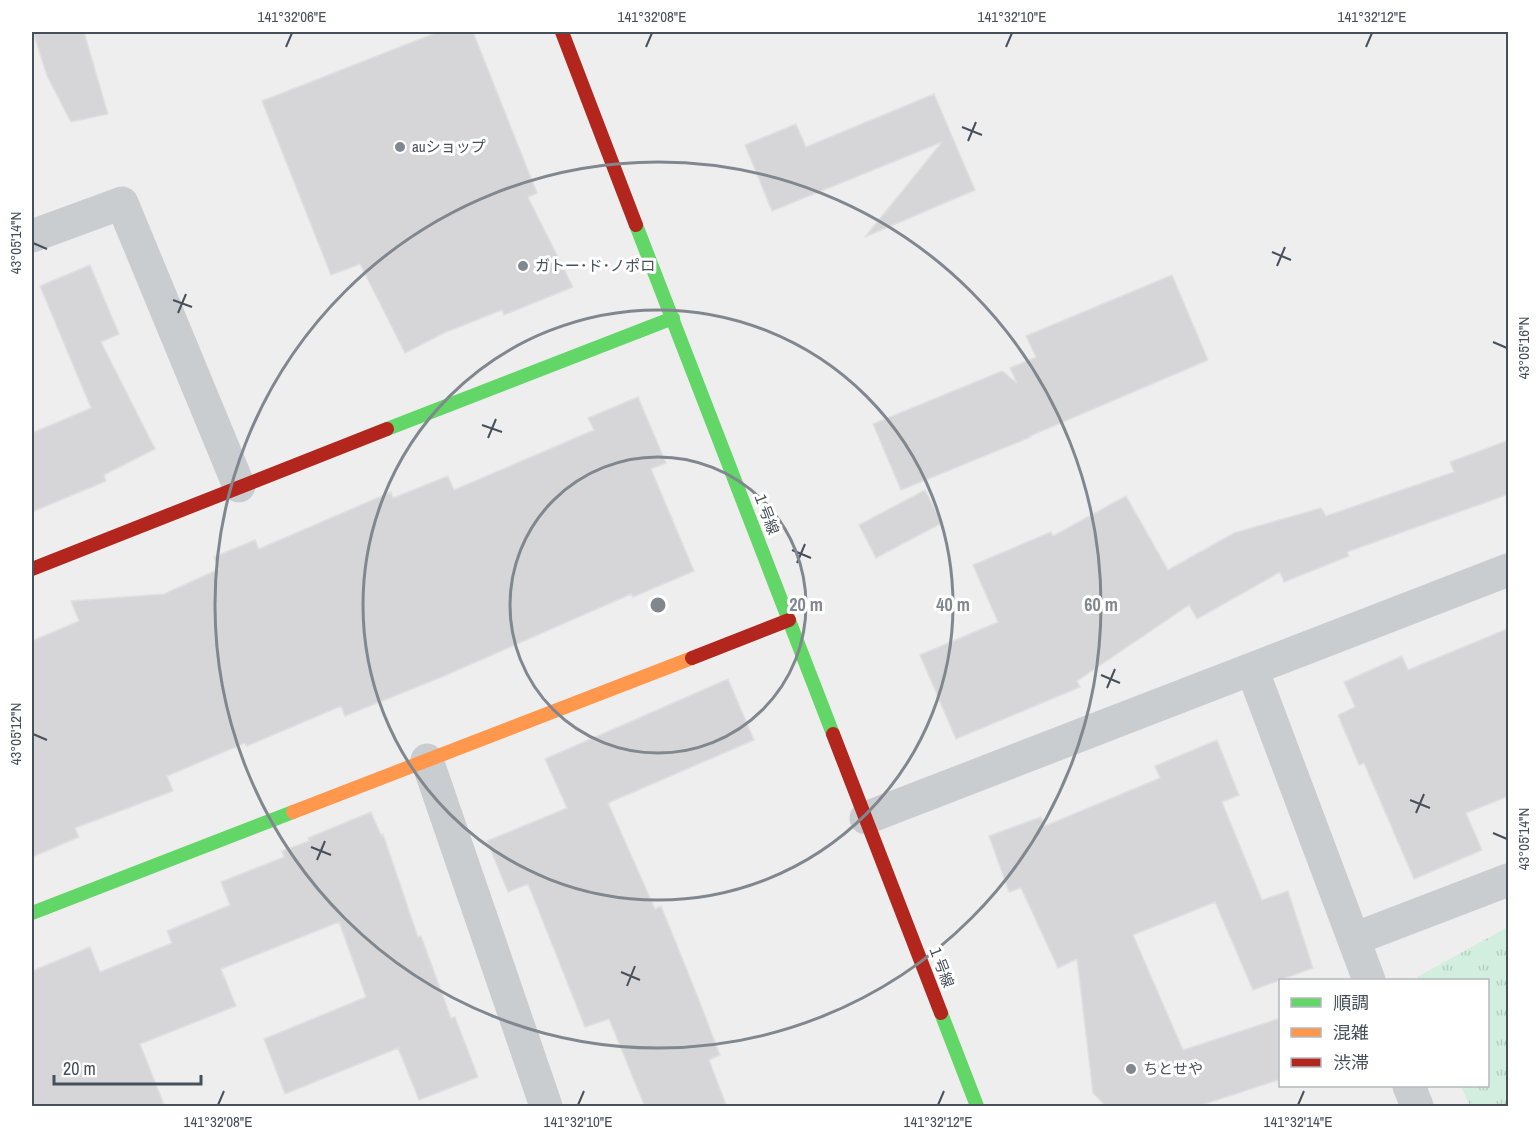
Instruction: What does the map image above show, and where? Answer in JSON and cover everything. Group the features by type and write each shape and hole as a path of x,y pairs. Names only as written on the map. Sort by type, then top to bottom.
{"street":[{"name":"１号線","path":"562,32 977,1107"},
{"path":"32,236 122,203 239,486"},
{"path":"32,569 239,486 673,318"},
{"path":"866,818 1509,570"},
{"path":"32,913 789,620"},
{"path":"1252,669 1369,979"},
{"path":"427,760 544,1106"},
{"path":"1354,939 1509,880"},
{"path":"1409,1087 1417,1107"}],"green space":[{"path":"1508,927 1508,1106 1470,1106 1461,1087 1489,1087 1489,979 1418,979 1417,977"}],"building":[{"path":"33,32 84,32 108,114 71,122 47,76"},
{"name":"auショップ","path":"438,32 473,32 537,193 528,197 573,287 504,315 502,310 446,332 405,353 360,264 331,275 262,101"},
{"path":"934,94 975,190 865,237 942,142 772,211 745,145 796,124 806,147"},
{"path":"90,265 119,334 101,342 155,449 104,475 106,481 32,512 32,433 91,408 40,286"},
{"path":"1172,275 1208,360 1031,437 901,490 873,424 1002,371 1017,383 1010,368 1036,357 1026,336"},
{"path":"638,397 666,463 651,469 694,571 633,597 631,594 444,676 345,716 341,706 247,746 245,743 167,776 173,791 75,828 79,837 32,857 32,641 79,621 71,601 164,594 219,569 214,557 255,540 259,549 391,492 393,498 448,476 454,490 594,430 588,418"},
{"path":"1509,440 1509,494 1347,552 1349,556 1284,582 1280,572 1197,619 1189,605 1077,681 1080,687 956,739 920,655 998,622 973,565 1051,532 1053,536 1126,496 1168,570 1234,533 1321,508 1326,516 1454,472 1450,462"},
{"path":"925,490 942,523 876,558 859,525"},
{"path":"1509,628 1509,796 1466,813 1482,850 1414,879 1364,763 1359,765 1338,715 1355,707 1344,682 1402,656 1408,670"},
{"path":"728,679 754,740 608,803 655,909 661,906 697,995 720,1055 709,1060 727,1107 645,1107 609,1019 585,1027 528,884 508,892 487,841 567,808 545,759"},
{"path":"1217,740 1239,795 1222,802 1262,900 1288,891 1313,968 1253,990 1215,902 1133,935 1183,1050 1279,1019 1279,1080 1196,1107 1107,1107 1093,1093 1077,959 1058,968 1021,888 1009,892 989,836 1041,817 1045,826 1160,778 1155,766"},
{"path":"371,812 381,835 383,834 418,937 421,936 451,1018 455,1017 478,1077 419,1100 398,1048 285,1094 264,1039 366,997 339,922 221,969 236,1006 140,1044 165,1107 32,1107 32,971 90,947 100,972 172,943 167,931 230,905 221,882 284,857 282,851"}],"traffic: fast":[{"path":"636,225 833,734"},
{"path":"387,429 673,318"},
{"path":"32,913 293,812"},
{"path":"941,1013 977,1106"}],"traffic: slow":[{"path":"293,812 692,658"}],"traffic: jam":[{"path":"562,32 636,225"},
{"path":"32,569 387,429"},
{"path":"692,658 789,620"},
{"path":"833,734 941,1013"}],"place":[{"name":"auショップ","path":"400,147"},
{"name":"ガトー･ド･ノポロ","path":"523,266"},
{"name":"ちとせや","path":"1131,1069"}]}
